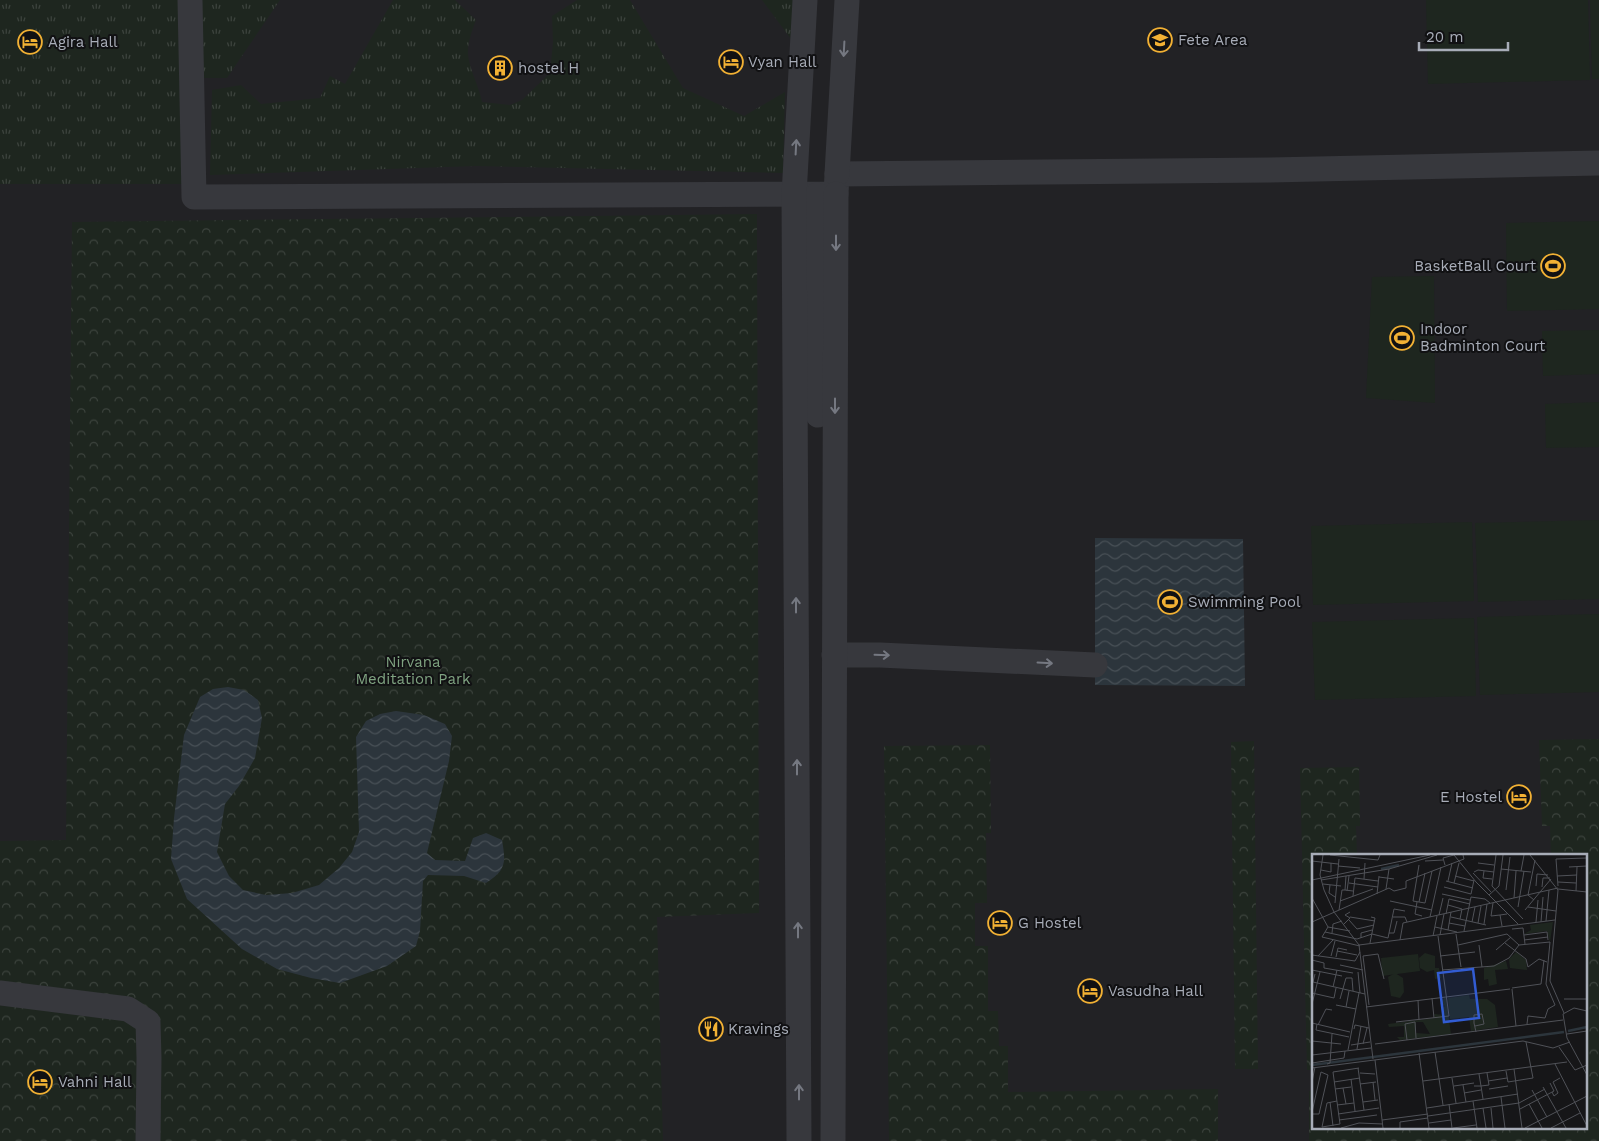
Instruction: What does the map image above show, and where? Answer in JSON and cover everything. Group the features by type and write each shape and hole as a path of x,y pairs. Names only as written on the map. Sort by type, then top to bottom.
{"street":[{"path":"190,0 194,197 821,190 1270,170 1599,163"},
{"path":"805,0 821,190 834,655 833,1141"},
{"path":"799,1141 821,190 846,0"},
{"path":"819,1141 821,190"},
{"path":"834,655 880,655 1095,665"},
{"path":"0,993 128,1009 148,1022 148,1141"}],"shaded area":[{"path":"0,0 1599,0 1599,1141 0,1141"}],"green space":[{"path":"0,0 180,0 183,184 0,184"},
{"path":"201,0 280,0 227,78 203,78"},
{"path":"393,0 455,0 476,20 471,33 468,55 482,102 510,105 522,100 550,73 553,42 552,16 577,0 630,0 683,88 744,116 785,92 783,173 476,166 210,175 212,90 241,85 261,104 320,98 330,76 345,84"},
{"path":"762,0 793,0 791,39"},
{"path":"1426,0 1588,0 1590,80 1428,84"},
{"path":"1590,0 1599,0 1599,79 1592,79"},
{"name":"Nirvana Meditation Park","path":"757,214 759,913 657,917 663,1141 0,1141 0,841 66,840 72,222"},
{"name":"BasketBall Court","path":"1599,221 1599,309 1507,311 1506,223"},
{"name":"Indoor Badminton Court","path":"1434,276 1435,403 1366,398 1372,277"},
{"path":"1599,330 1599,374 1543,376 1542,331"},
{"path":"1599,402 1599,447 1546,448 1545,404"},
{"path":"1599,520 1599,599 1478,602 1475,523"},
{"path":"1472,522 1474,601 1313,605 1311,526"},
{"path":"1599,614 1599,692 1480,695 1477,617"},
{"path":"1474,618 1476,696 1315,700 1312,622"},
{"path":"1599,739 1599,1141 1309,1141 1309,1091 1312,1091 1312,1128 1586,1128 1586,854 1551,854 1550,826 1542,826 1539,740"},
{"path":"1254,741 1258,1069 1235,1069 1231,742"},
{"path":"990,745 991,833 986,833 987,903 975,903 975,946 988,946 988,1011 998,1011 999,1046 1008,1046 1008,1092 1218,1089 1218,1141 889,1141 884,746"},
{"path":"1359,767 1360,826 1356,826 1357,854 1312,854 1312,1070 1307,1070 1300,768"}],"water":[{"name":"Swimming Pool","path":"1095,538 1243,539 1245,686 1095,685"},
{"path":"228,687 244,690 258,700 262,718 255,758 239,786 225,804 217,852 229,876 243,890 266,895 292,893 319,885 339,868 352,852 359,832 356,737 366,721 380,714 396,711 424,715 445,724 452,736 449,761 427,853 435,860 465,861 473,838 486,833 502,840 504,860 501,870 486,883 464,876 428,875 423,881 420,931 416,946 387,966 340,983 277,969 242,949 187,899 171,859 184,735 200,697 213,689"}],"place":[{"name":"Fete Area","path":"1160,40"},
{"name":"Agira Hall","path":"30,42"},
{"name":"Vyan Hall","path":"731,62"},
{"name":"hostel H","path":"500,68"},
{"name":"BasketBall Court","path":"1553,266"},
{"name":"Indoor Badminton Court","path":"1402,338"},
{"name":"Swimming Pool","path":"1170,602"},
{"name":"E Hostel","path":"1519,797"},
{"name":"G Hostel","path":"1000,923"},
{"name":"Vasudha Hall","path":"1090,991"},
{"name":"Kravings","path":"711,1029"},
{"name":"Vahni Hall","path":"40,1082"}]}
